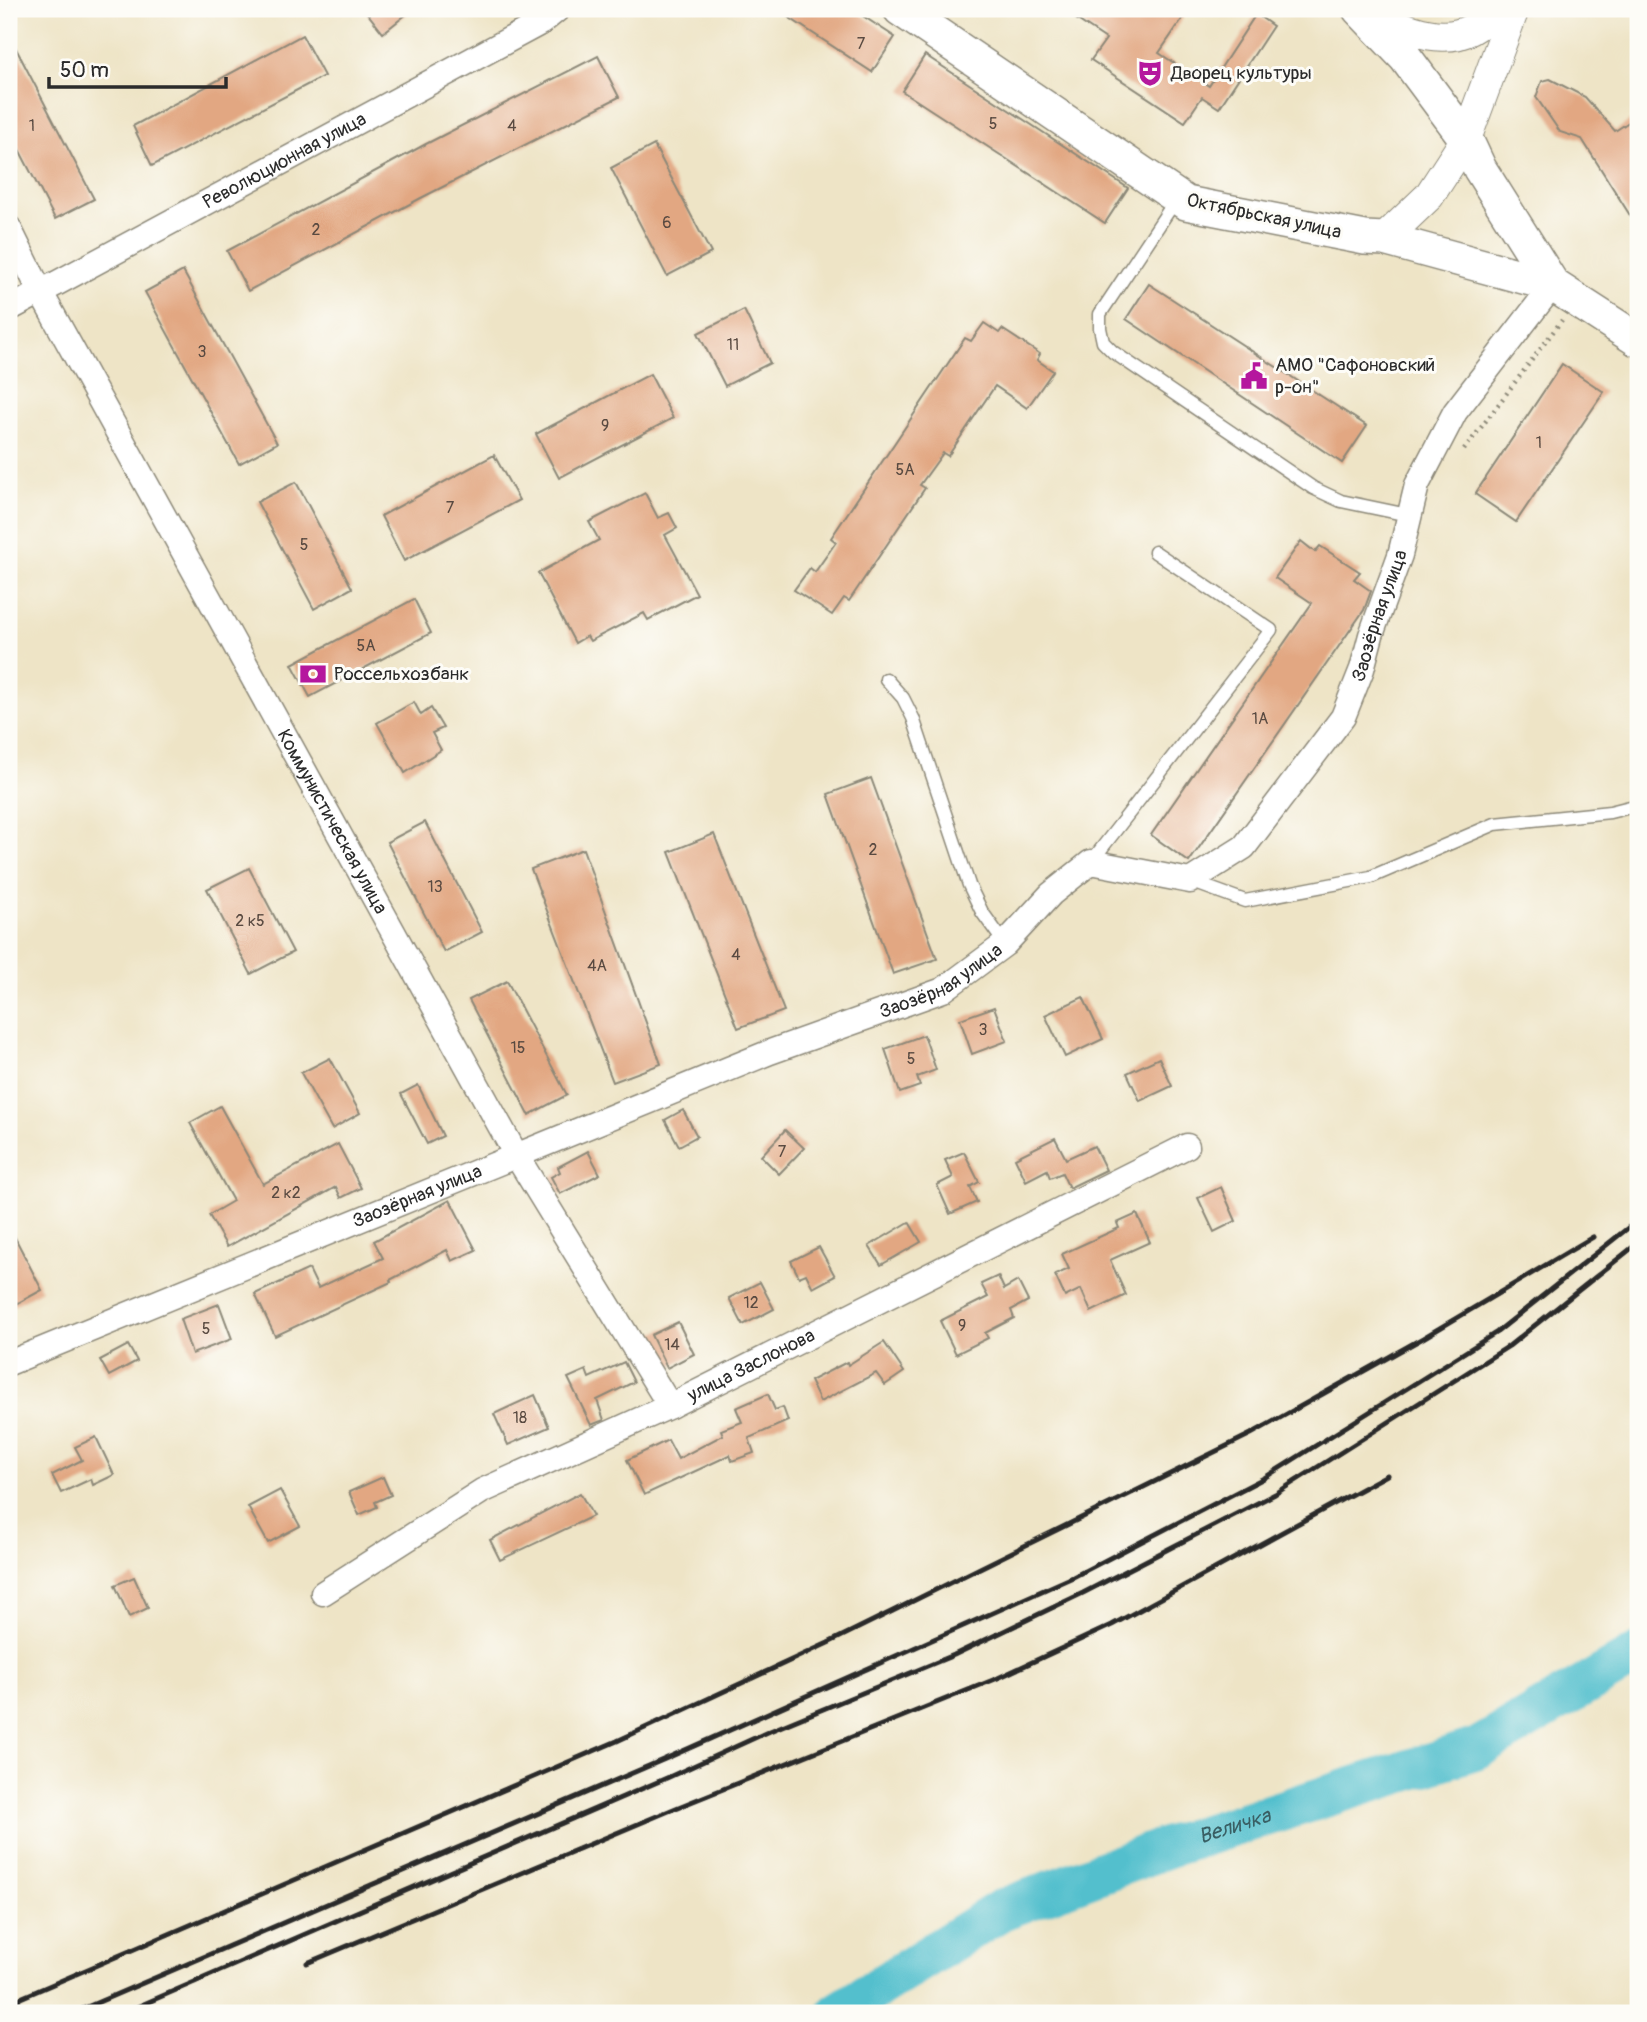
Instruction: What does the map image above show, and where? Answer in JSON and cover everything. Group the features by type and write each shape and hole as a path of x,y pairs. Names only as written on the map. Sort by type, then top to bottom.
{"main road":[{"name":"Октябрьская улица","path":"900,9 1186,203 1365,238 1384,239 1565,293 1638,340"},
{"name":"Октябрьская улица","path":"1361,10 1405,57 1465,139 1480,169 1565,293"}],"street":[{"name":"Революционная улица","path":"9,309 530,29 558,9"},
{"path":"1361,10 1432,36 1458,36 1485,21 1494,9"},
{"path":"1384,239 1429,196 1465,139 1514,9"},
{"name":"Коммунистическая улица","path":"9,228 41,293 516,1155 670,1406"},
{"name":"Заозёрная улица","path":"1190,881 1244,847 1343,717 1363,669 1371,635 1400,555 1416,485 1455,412 1565,293"},
{"path":"1091,862 1190,881"},
{"name":"Заозёрная улица","path":"9,1363 770,1052 943,990 1005,944 1051,894 1091,862"},
{"name":"улица Заслонова","path":"323,1593 482,1492 670,1406 1187,1146"}],"lane":[{"path":"1178,197 1100,314 1103,342 1112,352 1313,488 1341,501 1408,515"},
{"path":"1091,862 1271,631 1155,552"},
{"path":"886,679 903,698 913,718 969,885 982,912 1005,944"},
{"path":"1190,881 1245,901 1371,877 1495,824 1609,812 1638,805"}],"path":[{"path":"1459,457 1565,293"}],"building":[{"path":"364,9 413,9 383,33"},
{"path":"776,9 852,9 895,37 872,72"},
{"name":"Дворец культуры","path":"1061,9 1189,9 1159,53 1209,86 1256,14 1273,26 1219,108 1202,97 1185,122 1091,60 1106,39"},
{"path":"9,35 94,199 55,219 9,130"},
{"path":"302,35 324,76 152,166 133,126"},
{"path":"925,55 1128,188 1105,223 902,91"},
{"path":"598,56 619,97 421,198 248,291 227,251 426,144"},
{"path":"1550,79 1585,97 1615,131 1638,116 1638,228 1582,139 1560,132 1536,97 1542,81"},
{"path":"654,145 711,253 667,276 611,168"},
{"path":"183,271 277,443 239,464 145,292"},
{"path":"1149,284 1367,426 1342,463 1126,319"},
{"path":"744,310 770,363 725,386 698,333"},
{"path":"984,323 999,333 1002,329 1040,354 1037,360 1053,371 1027,408 995,386 948,456 943,453 920,485 925,488 849,601 844,598 832,615 794,590 810,568 815,572 836,542 831,538 965,338 971,341"},
{"path":"1562,364 1604,392 1516,522 1475,494"},
{"path":"650,374 673,418 559,478 536,434"},
{"path":"494,455 519,500 404,561 381,516"},
{"path":"296,482 352,588 314,609 257,502"},
{"path":"645,493 658,518 669,513 677,528 665,535 697,594 648,620 644,613 590,641 587,636 575,643 538,573 599,540 589,522"},
{"path":"1301,541 1315,552 1320,546 1360,572 1354,579 1371,591 1364,610 1189,862 1151,835 1312,603 1275,578"},
{"path":"414,599 431,633 310,697 292,664"},
{"path":"414,702 421,715 431,708 443,728 432,733 441,750 405,773 377,723"},
{"path":"871,778 937,959 893,974 828,794"},
{"path":"425,822 482,932 444,952 387,842"},
{"path":"714,834 784,1011 738,1028 669,852"},
{"path":"583,849 661,1064 613,1082 531,869"},
{"path":"249,868 293,952 251,974 207,889"},
{"path":"507,981 567,1095 529,1115 469,1000"},
{"path":"1083,997 1103,1039 1065,1057 1045,1015"},
{"path":"994,1007 1007,1041 972,1054 960,1019"},
{"path":"924,1035 936,1070 917,1077 920,1086 900,1093 885,1049"},
{"path":"330,1058 360,1113 332,1129 301,1073"},
{"path":"1159,1058 1172,1086 1140,1101 1127,1073"},
{"path":"418,1085 443,1136 427,1144 401,1094"},
{"path":"220,1106 263,1184 338,1144 361,1188 341,1198 336,1187 227,1247 209,1215 233,1201 190,1123"},
{"path":"683,1110 697,1136 679,1146 665,1120"},
{"path":"785,1130 804,1148 779,1174 761,1156"},
{"path":"1055,1138 1066,1159 1094,1146 1106,1170 1069,1188 1062,1173 1050,1178 1047,1170 1026,1181 1015,1158"},
{"path":"588,1151 600,1174 560,1194 551,1177 560,1172 558,1167"},
{"path":"964,1152 979,1182 970,1187 977,1202 950,1214 937,1185 953,1177 945,1160"},
{"path":"1221,1187 1236,1221 1214,1232 1198,1198"},
{"path":"450,1200 476,1250 452,1261 447,1250 390,1280 391,1282 275,1336 255,1294 309,1269 318,1288 383,1258 374,1241"},
{"path":"1137,1214 1150,1242 1110,1260 1126,1295 1091,1312 1081,1289 1065,1297 1055,1275 1069,1269 1062,1254 1119,1228 1117,1223"},
{"path":"909,1222 921,1242 881,1265 869,1246"},
{"path":"9,1226 42,1290 9,1308"},
{"path":"819,1247 835,1276 813,1288 806,1274 799,1277 791,1261"},
{"path":"998,1276 1004,1289 1018,1281 1028,1301 1011,1310 1014,1318 985,1333 988,1338 956,1354 940,1321 988,1297 981,1284"},
{"path":"760,1282 774,1309 743,1325 729,1298"},
{"path":"219,1304 232,1339 192,1354 180,1319"},
{"path":"678,1322 694,1354 667,1368 651,1335"},
{"path":"884,1342 904,1372 885,1385 876,1373 820,1402 810,1381 847,1362 848,1365"},
{"path":"128,1345 137,1361 109,1376 100,1360"},
{"path":"624,1362 634,1382 597,1400 604,1420 591,1425 568,1378 586,1370 589,1378"},
{"path":"768,1394 775,1410 783,1407 788,1421 749,1438 754,1453 732,1461 730,1455 644,1495 627,1460 668,1440 678,1459 723,1435 721,1430 742,1422 736,1408"},
{"path":"535,1395 549,1427 508,1445 494,1414"},
{"path":"96,1437 114,1475 93,1485 91,1479 61,1493 52,1475 82,1460 75,1447"},
{"path":"383,1477 391,1495 375,1502 377,1507 359,1515 349,1492"},
{"path":"280,1490 300,1526 268,1543 248,1507"},
{"path":"580,1493 593,1516 500,1560 490,1540"},
{"path":"134,1577 148,1608 129,1617 115,1585"}],"waterway":[{"name":"Величка","path":"838,2013 1001,1910 1168,1847 1478,1748 1638,1654"}],"railway":[{"path":"73,2013 665,1759 1073,1577 1264,1478 1497,1332 1638,1220"},
{"path":"9,2003 617,1741 828,1643 1251,1434 1423,1338 1593,1237"},
{"path":"123,2013 770,1731 954,1655 1083,1593 1275,1494 1509,1346 1638,1243"},
{"path":"307,1963 676,1808 998,1678 1112,1625 1387,1475"}],"place":[{"name":"Дворец культуры","path":"1150,73"},
{"name":"АМО \"Сафоновский р-он\"","path":"1254,376"},
{"name":"Россельхозбанк","path":"313,674"}]}
